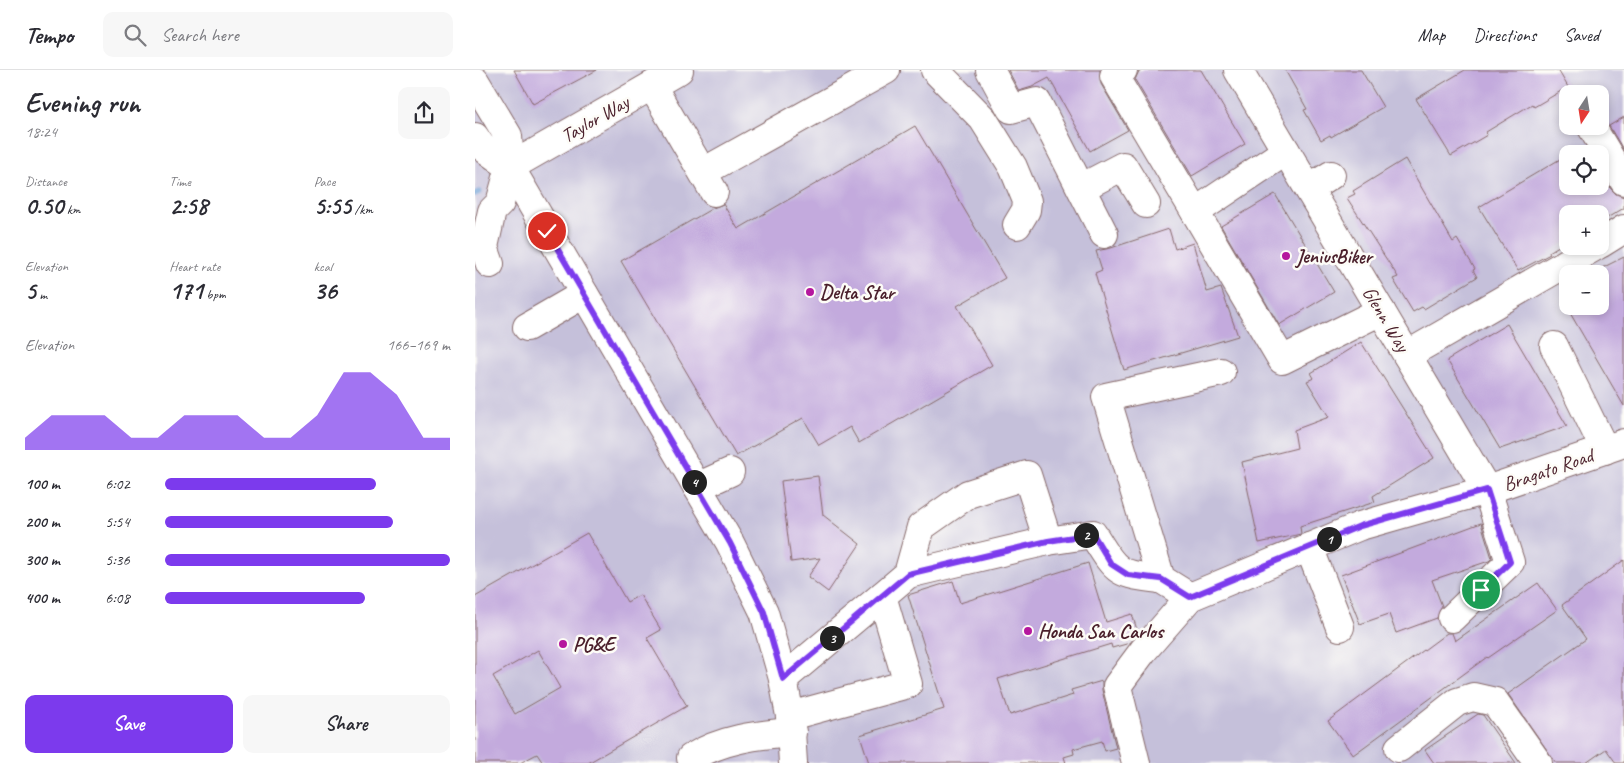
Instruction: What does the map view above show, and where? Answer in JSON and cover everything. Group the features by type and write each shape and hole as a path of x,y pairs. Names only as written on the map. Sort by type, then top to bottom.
{"street":[{"name":"Taylor Way","path":"510,167 679,70"},
{"path":"653,86 709,182 886,70"},
{"path":"935,70 983,119 1013,167 1027,201 1027,210 1017,225"},
{"path":"990,70 1011,109 1037,102 1104,234"},
{"path":"1123,70 1114,76 1282,360 1381,311"},
{"name":"Glenn Way","path":"1238,70 1285,151 1320,182 1381,311 1487,490 1510,562 1452,618"},
{"path":"475,81 508,136 510,167 499,203 493,212 484,247 490,264"},
{"path":"1596,135 1624,181"},
{"path":"475,137 481,146 510,167 730,543 764,612 783,679 791,724 793,763"},
{"path":"1195,212 1285,151"},
{"path":"1081,188 1123,166 1146,204"},
{"path":"1609,238 1624,229"},
{"path":"1407,355 1580,255"},
{"path":"527,327 585,294"},
{"path":"1554,346 1615,447"},
{"path":"1161,579 1106,397 1221,372"},
{"name":"Bragato Road","path":"1190,597 1360,526 1487,490 1615,447"},
{"path":"697,487 730,472"},
{"path":"908,574 921,527 968,494 1027,475 1048,541"},
{"path":"783,679 908,574 1048,541 1093,534 1111,564 1119,570 1128,575 1161,579 1190,597 1143,651 1117,686 1135,763"},
{"path":"1309,547 1340,627"},
{"path":"691,758 703,750 791,724 908,684 882,596"},
{"path":"1399,748 1457,702 1473,697 1495,702 1538,763"}],"shaded area":[{"path":"475,70 1624,70 1624,763 475,763"}],"building":[{"path":"514,70 597,70 533,104"},
{"path":"1008,70 1100,70 1101,84 1128,130 1090,151 1049,78 1019,91"},
{"path":"1142,70 1201,70 1245,144 1192,176 1135,80 1138,73"},
{"path":"1285,70 1361,70 1383,107 1331,137 1330,135 1321,140 1304,110 1307,109"},
{"path":"1465,70 1558,70 1567,85 1559,85 1559,92 1534,107 1532,104 1486,132 1487,135 1451,156 1416,99"},
{"path":"1624,117 1624,151 1609,126"},
{"name":"Delta Star","path":"915,126 1005,278 957,306 992,365 859,443 850,427 819,445 803,418 736,456 621,261 723,204 738,229"},
{"path":"1405,159 1453,242 1457,239 1475,269 1473,270 1477,277 1424,309 1422,307 1413,312 1393,279 1398,277 1347,198 1355,194 1353,191"},
{"path":"1559,160 1559,195 1609,195 1609,186 1616,194 1624,197 1624,208 1609,217 1609,205 1559,205 1559,246 1549,252 1550,254 1518,271 1479,207"},
{"path":"1275,194 1334,292 1279,325 1221,226"},
{"path":"1169,229 1175,249 1193,243 1207,292 1221,288 1238,336 1124,370 1095,273 1102,270 1096,251"},
{"path":"1624,257 1624,406 1571,315 1609,315 1608,265"},
{"path":"1507,324 1567,426 1500,449 1447,360"},
{"path":"1361,342 1434,458 1373,496 1375,502 1300,526 1301,534 1259,543 1242,462 1297,448 1294,430 1329,417 1307,381 1314,378 1311,373"},
{"path":"818,476 823,515 860,544 828,592 808,577 820,558 791,562 781,481"},
{"path":"1481,523 1492,558 1489,561 1432,580 1442,606 1437,618 1396,633 1389,614 1360,624 1341,575"},
{"name":"PG&E","path":"587,533 627,602 640,595 661,630 647,638 687,706 588,763 543,763 537,754 520,763 475,763 475,597","holes":["538,650 560,688 515,714 493,676"]},
{"path":"1624,560 1624,763 1616,763 1606,749 1586,763 1556,763 1508,694 1586,639 1562,605"},
{"path":"1088,563 1106,622 1132,614 1138,633 1130,643 1112,648 1111,644 998,679 1010,715 1073,695 1071,690 1102,681 1102,690 1116,748 1105,751 1102,741 1073,749 1074,754 1064,757 1066,763 869,763 860,735 944,709 908,595 953,581 960,603"},
{"path":"1538,583 1557,610 1487,657 1353,755 1328,721 1447,633 1452,633 1455,641"},
{"path":"1478,714 1483,715 1516,763 1434,763 1425,750"}],"waterway":[{"path":"475,194 479,192"}],"place":[{"name":"JeniusBiker","path":"1286,256"},
{"name":"Delta Star","path":"810,292"},
{"name":"Honda San Carlos","path":"1028,631"},
{"name":"PG&E","path":"563,644"}],"route":[{"path":"547,231 730,543 764,612 783,679 908,574 1048,541 1093,534 1111,564 1128,575 1161,579 1190,597 1360,526 1487,490 1510,562 1481,590"}]}
